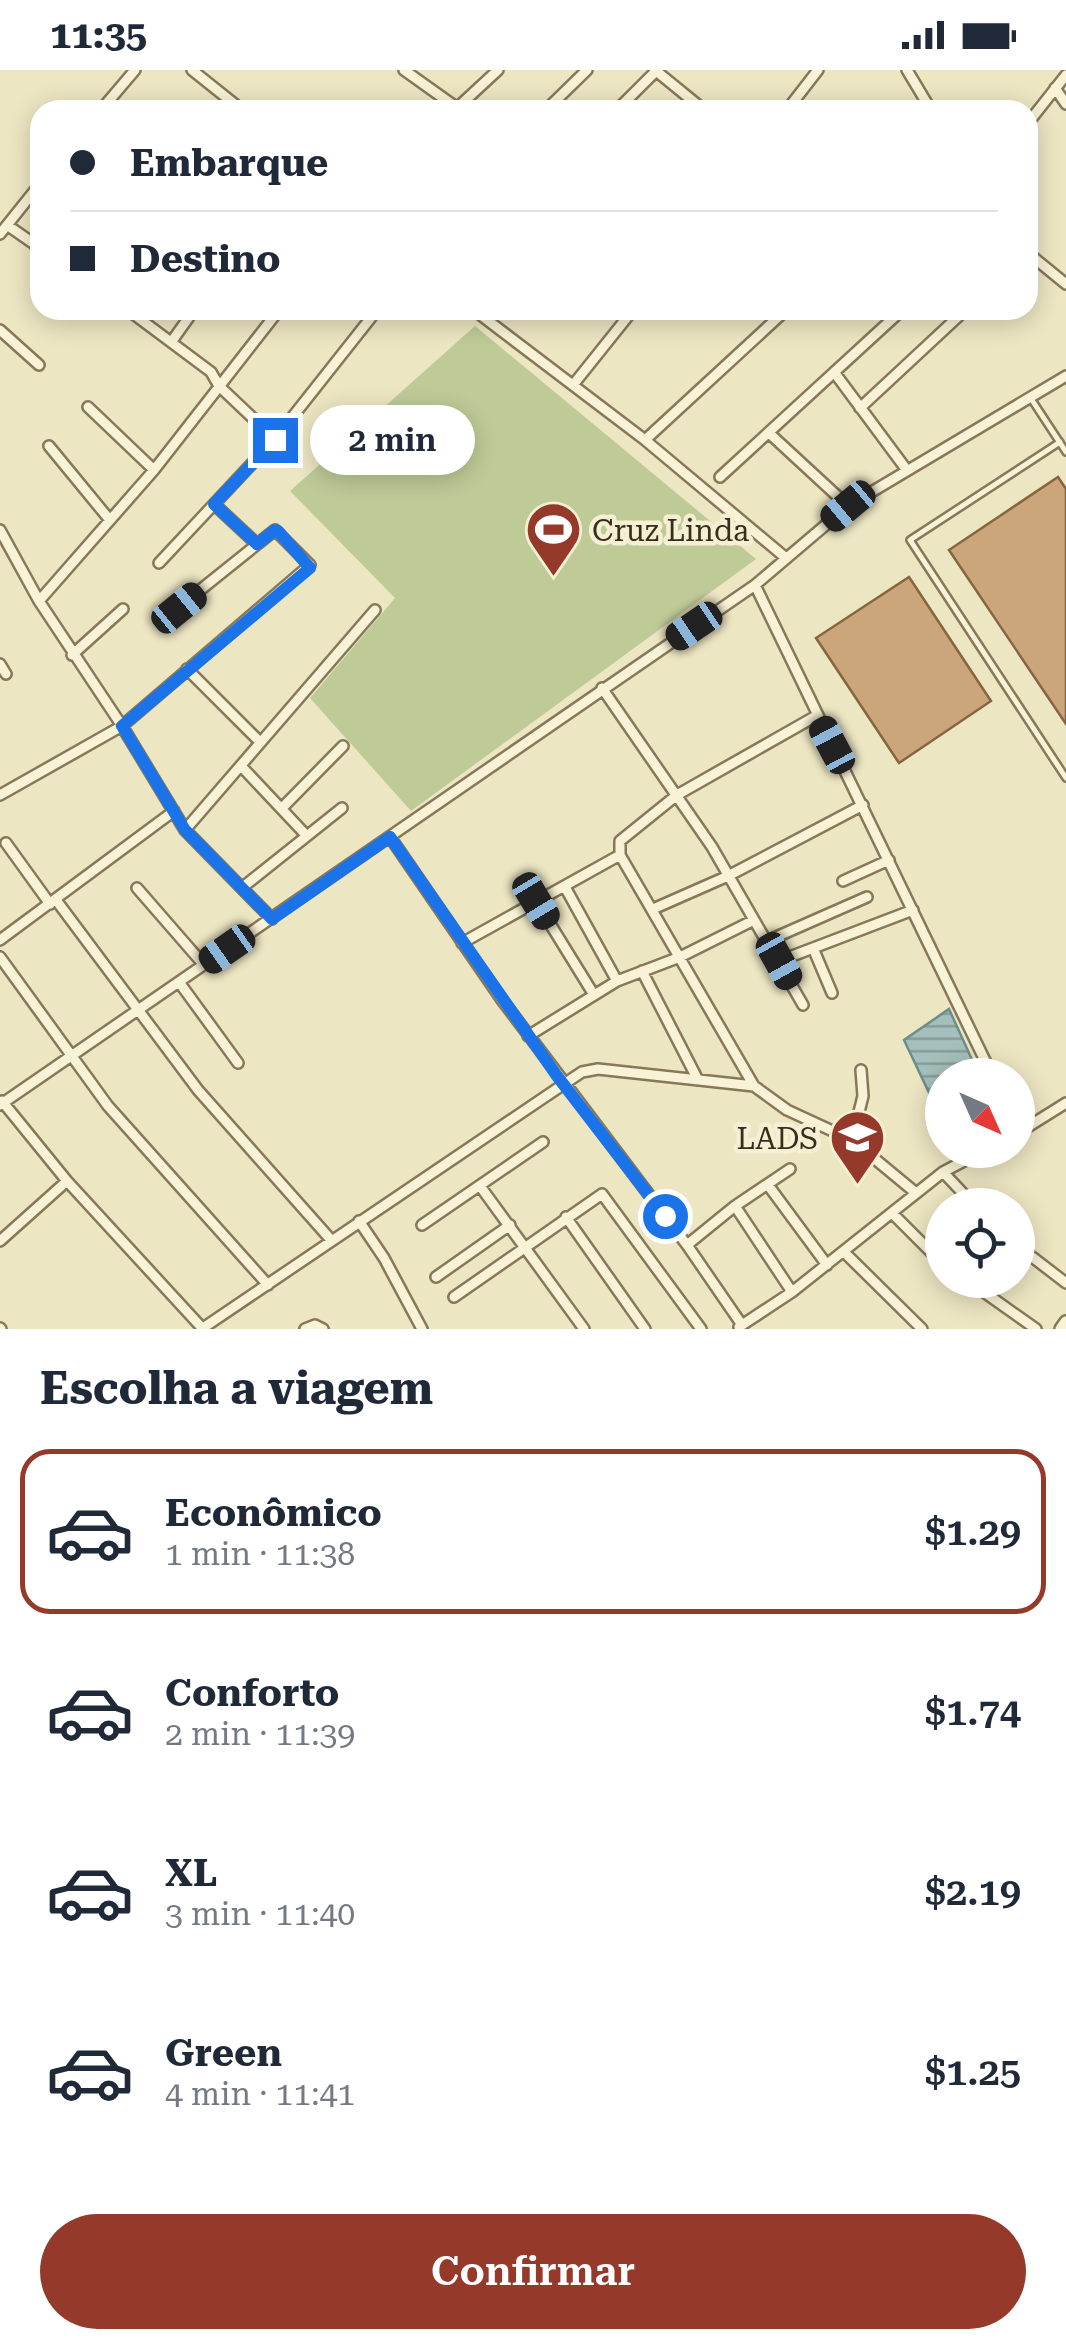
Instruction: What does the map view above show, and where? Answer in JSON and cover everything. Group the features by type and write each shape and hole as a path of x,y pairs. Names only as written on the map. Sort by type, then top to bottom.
{"street":[{"path":"110,100 135,70"},
{"path":"192,70 230,100"},
{"path":"405,70 446,100"},
{"path":"467,100 498,70"},
{"path":"556,100 587,70"},
{"path":"627,100 656,70 692,100"},
{"path":"796,100 818,70"},
{"path":"907,70 925,100"},
{"path":"1038,110 1066,75"},
{"path":"1056,88 1066,104"},
{"path":"30,197 4,230 30,243"},
{"path":"1038,260 1066,284"},
{"path":"143,320 210,372 219,386 275,440"},
{"path":"172,340 187,320"},
{"path":"38,601 154,470 271,320"},
{"path":"160,563 275,440 369,320"},
{"path":"487,320 645,440 786,558"},
{"path":"573,384 624,320"},
{"path":"645,440 775,320"},
{"path":"720,477 891,320"},
{"path":"860,408 955,320"},
{"path":"0,330 39,365"},
{"path":"834,372 906,470"},
{"path":"754,1086 598,1070 582,1072 203,1328 1,1102 72,1058 755,584 848,506 1066,376"},
{"path":"88,407 154,470"},
{"path":"769,433 848,506"},
{"path":"49,446 109,519"},
{"path":"214,504 257,544"},
{"path":"0,530 38,601 122,726 185,830 272,919"},
{"path":"0,795 122,726 310,568 275,530 179,608"},
{"path":"755,584 984,1058"},
{"path":"72,655 124,609"},
{"path":"185,830 375,610"},
{"path":"188,669 260,742"},
{"path":"602,688 728,876 803,1006"},
{"path":"816,716 676,795 625,836 620,842 620,855 754,1086 787,1110 852,1140 916,1193"},
{"path":"282,807 343,746"},
{"path":"242,766 306,835"},
{"path":"653,909 728,876 863,804"},
{"path":"243,887 342,808"},
{"path":"0,940 174,811"},
{"path":"390,837 528,1036 687,1245 740,1327 792,1292 951,1168"},
{"path":"6,844 198,1090 332,1241"},
{"path":"462,943 620,855"},
{"path":"844,881 888,860"},
{"path":"137,888 204,965"},
{"path":"564,888 617,981"},
{"path":"767,941 867,897"},
{"path":"536,901 594,995"},
{"path":"779,961 914,910"},
{"path":"528,1036 617,981 754,920"},
{"path":"813,948 832,993"},
{"path":"0,958 108,1106 268,1285"},
{"path":"642,971 698,1080"},
{"path":"179,982 238,1063"},
{"path":"852,1140 861,1110 861,1070"},
{"path":"1035,1120 1066,1104"},
{"path":"422,1226 542,1142"},
{"path":"687,1245 790,1169"},
{"path":"943,1172 958,1188"},
{"path":"0,1241 67,1180"},
{"path":"768,1184 827,1265"},
{"path":"480,1186 584,1329"},
{"path":"454,1297 599,1195 605,1196 701,1329"},
{"path":"735,1206 792,1292"},
{"path":"892,1213 925,1246"},
{"path":"566,1218 645,1329"},
{"path":"359,1221 422,1329"},
{"path":"436,1276 510,1225"},
{"path":"844,1252 922,1329"},
{"path":"1035,1259 1066,1283"},
{"path":"992,1298 1036,1329"},
{"path":"1062,1329 1066,1322"},
{"path":"305,1329 315,1325 324,1329"}],"lane":[{"path":"1030,397 1066,452"},
{"path":"1060,442 910,540 1066,778"}],"green space":[{"name":"Cruz Linda","path":"475,326 756,559 411,811 310,698 395,598 290,491"}],"water":[{"path":"949,1009 971,1058 925,1058 925,1084 904,1040"}],"building":[{"path":"1058,477 1066,489 1066,724 949,550"},
{"path":"909,577 991,701 899,763 816,638"}],"place":[{"name":"Cruz Linda","path":"553,579"},
{"name":"LADS","path":"857,1187"}],"route":[{"path":"275,440 214,504 257,544 278,531 310,568 122,726 185,830 272,919 390,837 557,1076 665,1216"}]}
